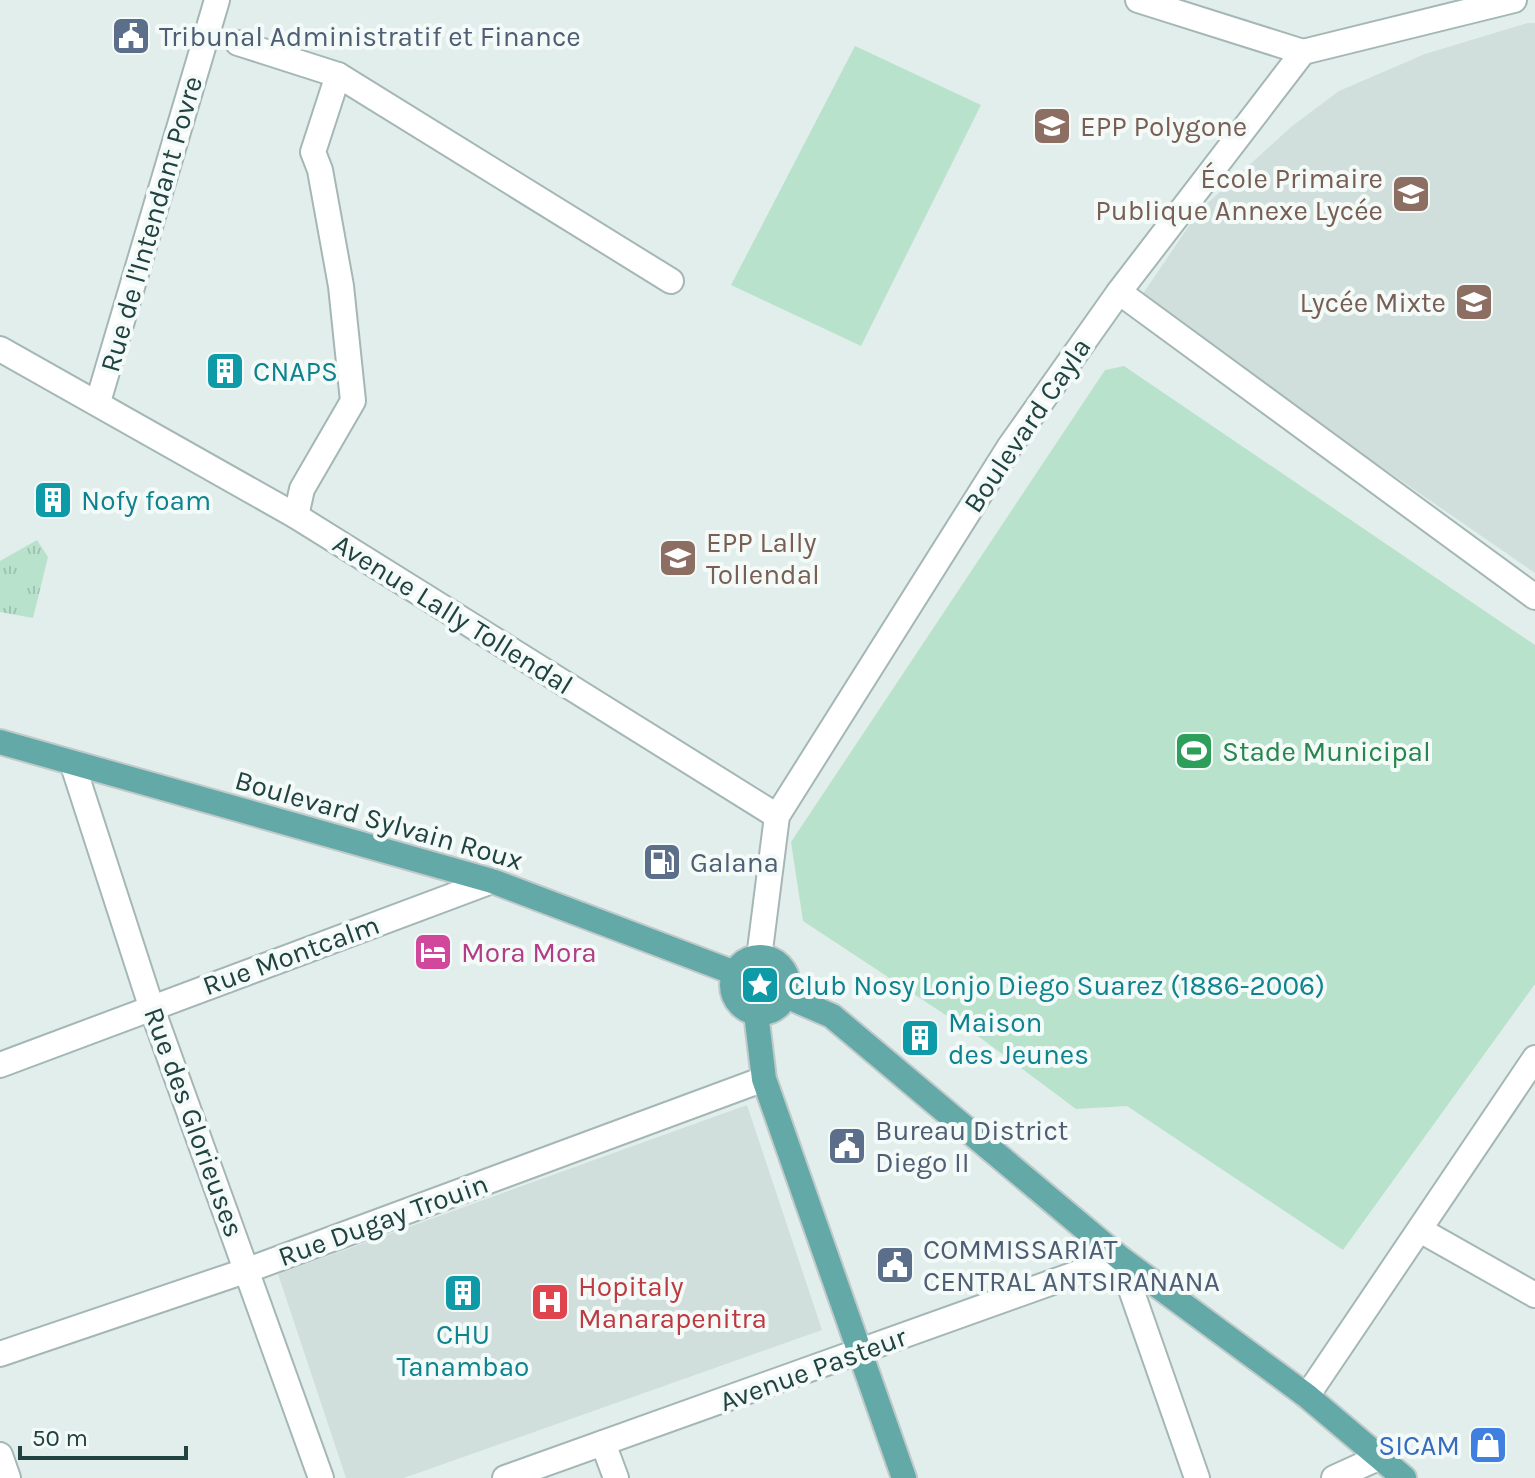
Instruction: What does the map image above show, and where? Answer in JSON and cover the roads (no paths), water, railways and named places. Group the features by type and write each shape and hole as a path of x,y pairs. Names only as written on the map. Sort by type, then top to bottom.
{"main road":[{"name":"Boulevard Sylvain Roux","path":"0,742 492,881 735,973"},
{"path":"759,958 768,959 783,969 787,977 786,996 771,1011 756,1013 747,1010 735,997 735,973 742,964 759,958"},
{"path":"786,996 832,1016 1120,1258 1307,1396 1404,1478"},
{"path":"756,1013 764,1079 904,1478"}],"street":[{"name":"Rue de l'Intendant Povre","path":"98,402 217,0"},
{"path":"1138,0 1303,52 1514,0"},
{"path":"1521,0 1535,0"},
{"path":"238,43 338,75 671,281"},
{"name":"Boulevard Cayla","path":"777,816 1010,446 1119,292 1303,52"},
{"path":"296,516 302,489 353,401 341,286 320,170 313,152 338,75"},
{"path":"1119,292 1535,597"},
{"name":"Avenue Lally Tollendal","path":"0,349 296,516 777,816"},
{"name":"Rue des Glorieuses","path":"73,765 151,1006 321,1478"},
{"path":"759,958 777,816"},
{"name":"Rue Montcalm","path":"0,1065 492,881"},
{"path":"1307,1396 1535,1058"},
{"name":"Rue Dugay Trouin","path":"0,1354 248,1270 764,1079"},
{"path":"1420,1230 1535,1295"},
{"path":"1120,1258 1197,1478"},
{"name":"Avenue Pasteur","path":"505,1478 1120,1258"},
{"path":"603,1443 616,1478"},
{"path":"0,1455 8,1478"},
{"path":"1334,1478 1378,1458"}],"place":[{"name":"Tribunal Administratif et Finance","path":"131,36"},
{"name":"EPP Polygone","path":"1052,126"},
{"name":"École Primaire Publique Annexe Lycée","path":"1411,194"},
{"name":"Lycée Mixte","path":"1474,302"},
{"name":"CNAPS","path":"225,371"},
{"name":"Nofy foam","path":"53,500"},
{"name":"EPP Lally Tollendal","path":"678,558"},
{"name":"Stade Municipal","path":"1194,751"},
{"name":"Galana","path":"662,862"},
{"name":"Mora Mora","path":"433,952"},
{"name":"Club Nosy Lonjo Diego Suarez (1886-2006)","path":"760,985"},
{"name":"Maison des Jeunes","path":"920,1038"},
{"name":"Bureau District Diego II","path":"847,1146"},
{"name":"COMMISSARIAT CENTRAL ANTSIRANANA","path":"895,1265"},
{"name":"CHU Tanambao","path":"463,1293"},
{"name":"Hopitaly Manarapenitra","path":"550,1302"},
{"name":"SICAM","path":"1488,1445"}]}
